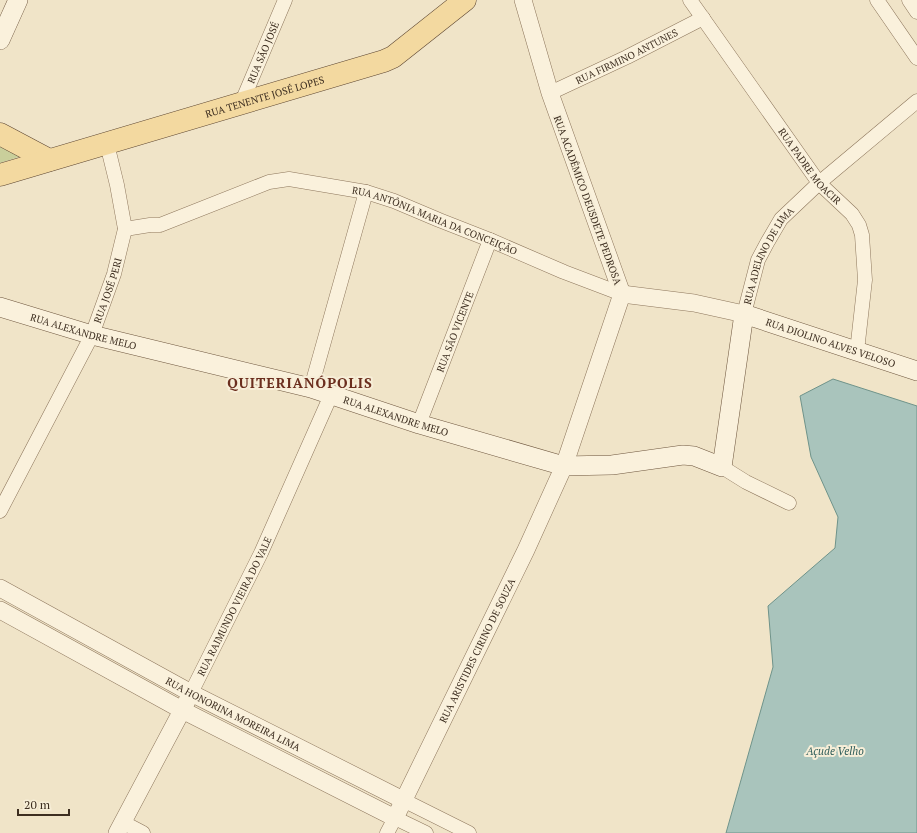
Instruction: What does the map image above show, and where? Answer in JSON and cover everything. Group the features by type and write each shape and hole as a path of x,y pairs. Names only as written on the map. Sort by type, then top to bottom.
{"main road":[{"path":"1,37 18,0"},
{"name":"RUA TENENTE JOSÉ LOPES","path":"0,176 393,57 465,0"},
{"path":"0,134 49,160"},
{"name":"RUA ALEXANDRE MELO","path":"0,306 92,335 311,388 331,396 419,424 564,466 612,465 683,455 694,456 722,467"},
{"name":"RUA DIOLINO ALVES VELOSO","path":"744,314 917,370"},
{"name":"RUA ADELINO DE LIMA","path":"722,467 744,314"}],"street":[{"name":"RUA SÃO JOSÉ","path":"241,104 285,0"},
{"name":"RUA ACADÊMICO DEUSDETE PEDROSA","path":"524,0 550,93 622,294 564,466"},
{"name":"RUA PADRE MOACIR","path":"690,0 818,183 852,214 859,225 861,230 865,280 857,351"},
{"path":"877,0 917,58"},
{"path":"909,0 917,12"},
{"name":"RUA FIRMINO ANTUNES","path":"550,93 703,18"},
{"name":"RUA ADELINO DE LIMA","path":"744,314 758,260 781,219 818,183 917,100"},
{"name":"RUA JOSÉ PERI","path":"0,511 92,335 114,274 125,229 117,185 107,144"},
{"name":"RUA ANTÔNIA MARIA DA CONCEIÇÃO","path":"125,229 160,225 170,222 269,182 280,179 289,179 366,192 394,201 564,272 622,294 694,303 744,314"},
{"path":"311,388 366,192"},
{"name":"RUA SÃO VICENTE","path":"419,424 490,240"},
{"name":"RUA RAIMUNDO VIEIRA DO VALE","path":"120,828 191,694 261,553 331,396"},
{"name":"RUA ARISTIDES CIRINO DE SOUZA","path":"387,833 526,550 564,466"},
{"name":"RUA ALEXANDRE MELO","path":"722,467 746,482 789,503"},
{"name":"RUA HONORINA MOREIRA LIMA","path":"0,588 191,694 469,833"},
{"name":"RUA HONORINA MOREIRA LIMA","path":"0,610 182,710 426,833"},
{"path":"120,828 143,833"}],"green space":[{"path":"0,144 22,156 0,163"}],"water":[{"name":"Açude Velho","path":"833,379 917,406 917,833 726,833 773,667 768,606 835,548 838,517 811,457 800,396"}],"district":[{"name":"QUITERIANÓPOLIS","path":"300,383"}]}
